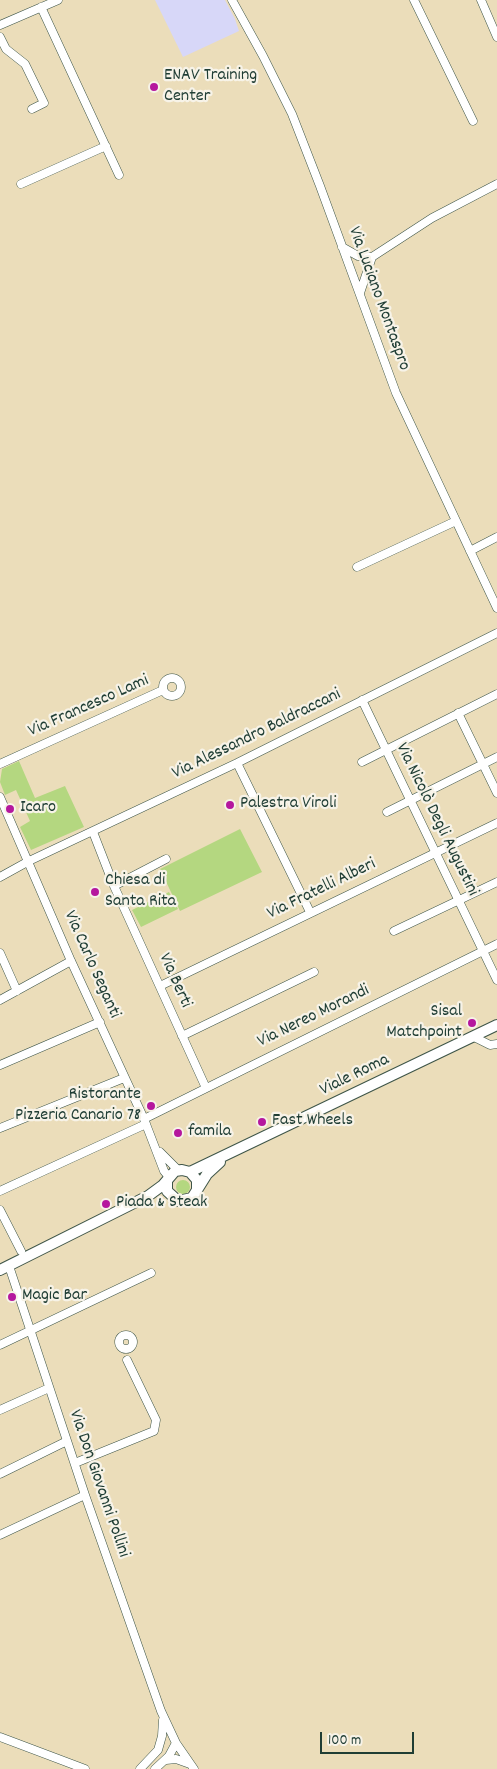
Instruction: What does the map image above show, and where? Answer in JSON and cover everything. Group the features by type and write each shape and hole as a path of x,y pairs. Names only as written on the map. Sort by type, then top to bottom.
{"main road":[{"name":"Viale Roma","path":"190,1172 227,1156 497,1025"},
{"name":"Viale Roma","path":"197,1190 208,1174 227,1156"},
{"path":"4,1268 135,1203 156,1191 178,1170 190,1172 197,1180 197,1190 188,1200 160,1198 135,1203"},
{"path":"168,1179 168,1191 174,1199"}],"street":[{"path":"0,25 58,0"},
{"name":"Via Luciano Montaspro","path":"232,0 284,97 351,269 396,393 497,608"},
{"path":"414,0 473,121"},
{"path":"481,0 497,37"},
{"path":"42,7 119,175"},
{"path":"0,37 6,49 25,64 44,103 32,109"},
{"path":"21,184 106,146"},
{"path":"363,257 356,261 351,269 360,271 371,261 432,218 497,184"},
{"path":"342,246 371,261"},
{"path":"360,294 371,261"},
{"path":"357,567 456,521"},
{"path":"470,551 497,538"},
{"name":"Via Alessandro Baldraccani","path":"0,877 29,861 237,763 497,633"},
{"name":"Via Francesco Lami","path":"0,764 163,690"},
{"path":"362,762 497,694"},
{"name":"Via Nicolò Degli Augustini","path":"362,700 497,980"},
{"path":"458,713 497,792"},
{"path":"387,812 497,757"},
{"path":"237,763 310,912"},
{"name":"Via Carlo Seganti","path":"0,798 71,961 145,1122 168,1179"},
{"name":"Via Fratelli Alberi","path":"160,986 497,823"},
{"name":"Via Berti","path":"93,832 114,886 206,1088"},
{"path":"114,886 166,860"},
{"path":"394,931 497,882"},
{"name":"Via Nereo Morandi","path":"0,1191 145,1122 206,1088 497,944"},
{"path":"0,953 17,991"},
{"path":"0,1000 71,961"},
{"path":"182,1036 314,972"},
{"path":"0,1065 100,1022"},
{"path":"474,1037 490,1045 497,1044"},
{"path":"0,1128 124,1078"},
{"name":"Via Carlo Seganti","path":"155,1145 178,1170"},
{"path":"0,1210 21,1251"},
{"name":"Via Don Giovanni Pollini","path":"4,1268 32,1332 85,1495 161,1711 176,1743 193,1767"},
{"path":"0,1345 32,1332 151,1273"},
{"path":"75,1463 154,1432 156,1420 127,1360 124,1348"},
{"path":"0,1410 49,1388"},
{"path":"0,1474 67,1440"},
{"path":"0,1535 85,1495"},
{"name":"Via Don Giovanni Pollini","path":"158,1750 163,1729 161,1711"},
{"path":"0,1737 85,1769"},
{"path":"140,1769 158,1750 176,1743"},
{"path":"155,1769 166,1760 176,1743"},
{"path":"166,1760 176,1759 193,1767"}],"shaded area":[{"path":"155,0 225,0 239,31 183,57"}],"green space":[{"path":"19,761 35,798 65,786 84,827 31,850 20,827 30,821 16,790 5,795 0,782 2,769"},
{"path":"240,829 262,872 180,911 160,869"},
{"path":"169,892 178,909 141,927 132,910"},
{"path":"180,1180 186,1180 190,1187 186,1194 180,1194 176,1190 176,1184"}],"place":[{"name":"ENAV Training Center","path":"154,87"},
{"name":"Palestra Viroli","path":"230,805"},
{"name":"Icaro","path":"10,809"},
{"name":"Chiesa di Santa Rita","path":"95,892"},
{"name":"Sisal Matchpoint","path":"472,1023"},
{"name":"Ristorante Pizzeria Canario 78","path":"151,1106"},
{"name":"Fast Wheels","path":"262,1122"},
{"name":"famila","path":"178,1133"},
{"name":"Piada & Steak","path":"106,1204"},
{"name":"Magic Bar","path":"12,1297"}]}
